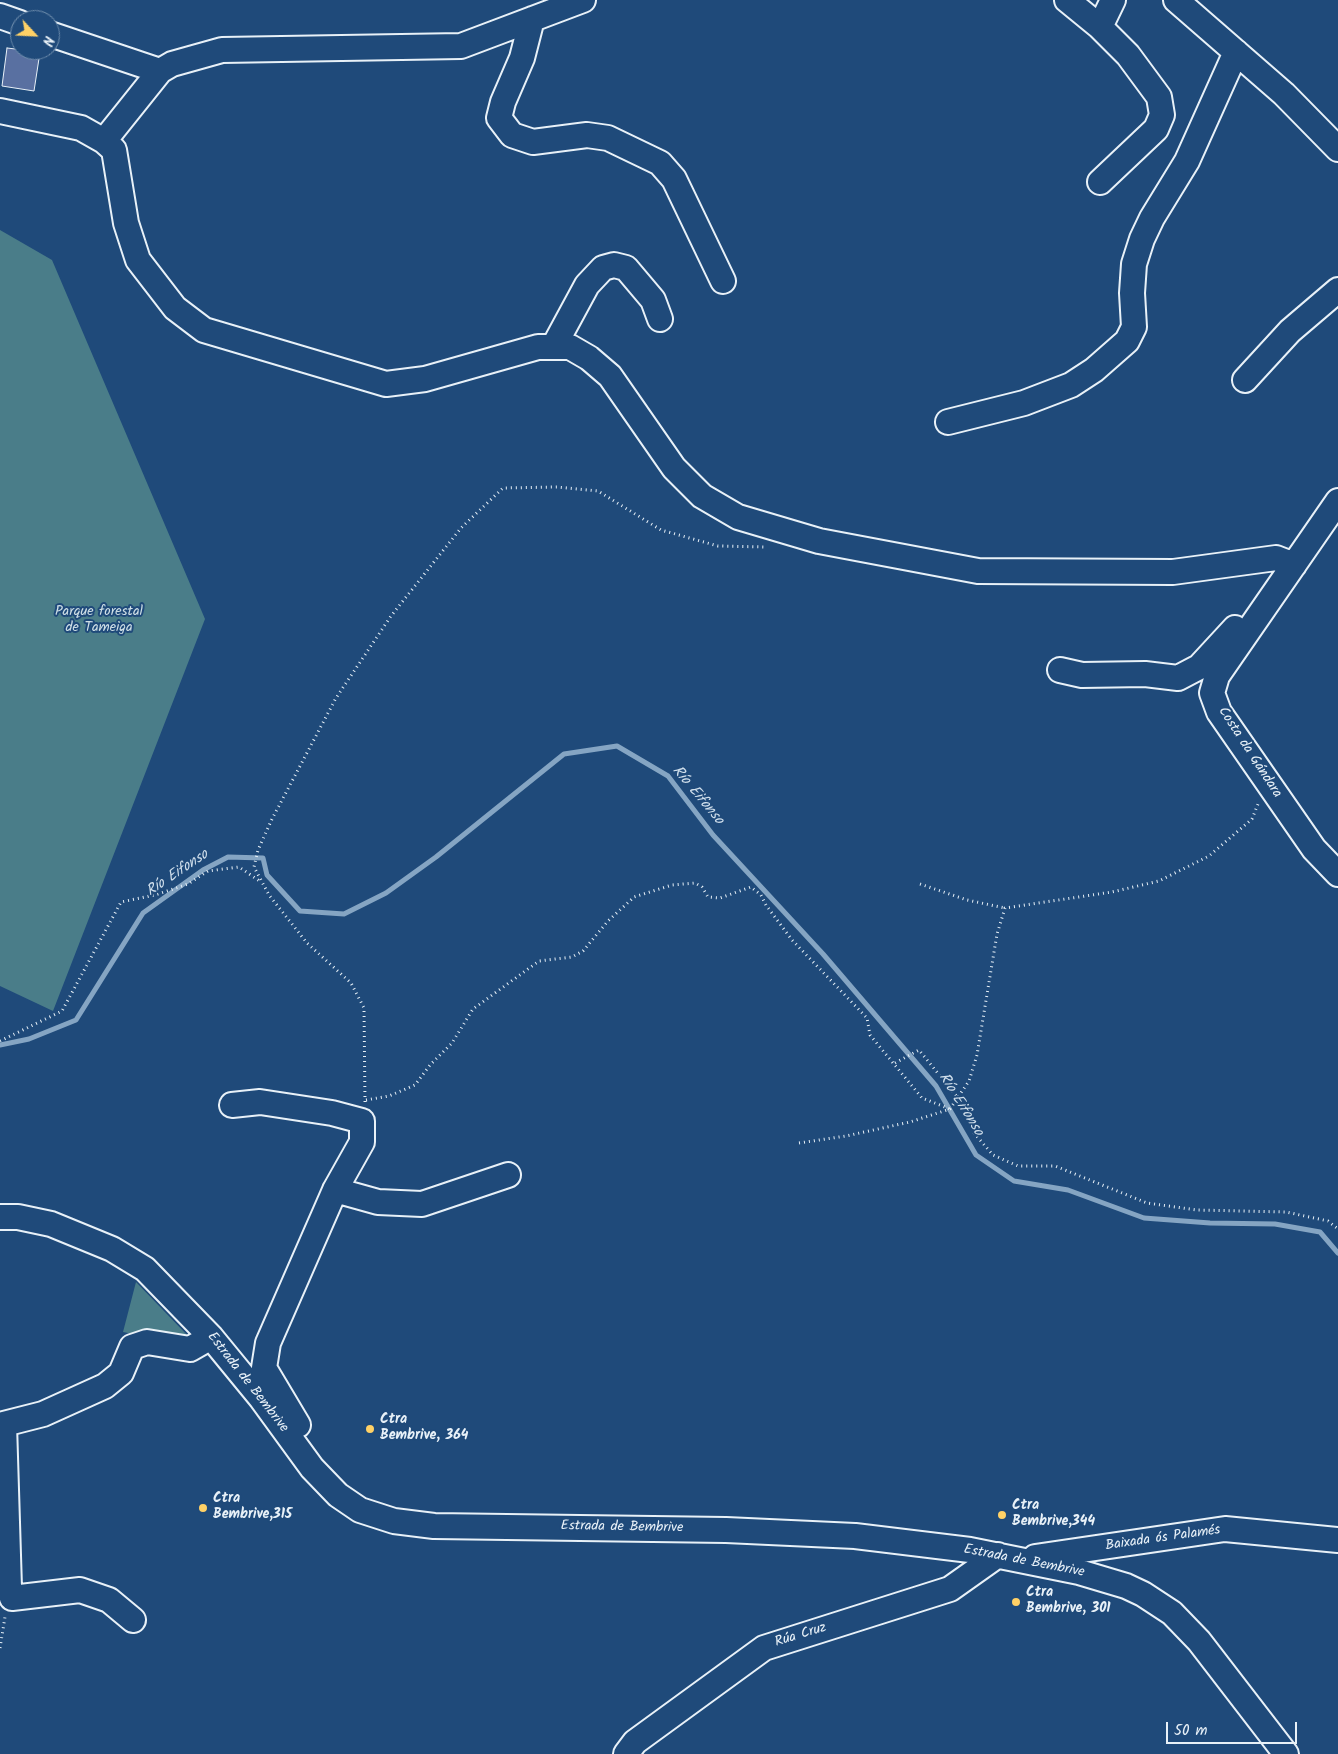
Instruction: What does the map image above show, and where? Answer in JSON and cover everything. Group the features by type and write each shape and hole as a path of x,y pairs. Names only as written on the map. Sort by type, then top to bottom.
{"street":[{"path":"104,141 160,71 172,64 222,50 461,46 583,0"},
{"path":"1067,0 1100,27 1128,55 1159,97 1162,116 1156,129 1100,182"},
{"path":"1100,27 1113,0"},
{"path":"1176,0 1284,94 1334,141"},
{"path":"532,19 522,58 503,102 499,118 512,135 533,142 588,135 608,138 660,163 674,179 723,281"},
{"path":"60,37 160,71"},
{"path":"948,422 1024,403 1071,385 1094,370 1127,341 1134,327 1132,293 1134,264 1142,239 1152,218 1187,161 1236,52"},
{"path":"0,111 81,128 104,141 114,150 126,223 138,260 175,308 204,330 386,384 425,379 538,347 570,347 589,358 610,376 674,468 702,496 738,517 819,541 978,571 1173,572 1276,558 1294,565"},
{"path":"554,346 587,285 603,268 614,265 626,268 653,300 660,319"},
{"path":"1245,380 1290,331 1338,290"},
{"name":"Costa da Gándara","path":"1338,500 1217,676 1212,693 1219,712 1314,849 1338,874"},
{"path":"1060,670 1082,675 1145,674 1178,678 1199,667 1228,637 1259,597 1275,592"},
{"path":"232,1105 260,1102 332,1113 364,1111 362,1142 335,1190 268,1343 264,1368 304,1433 298,1449"},
{"path":"335,1190 378,1202 422,1204 508,1175"},
{"name":"Estrada de Bembrive","path":"0,1217 18,1216 51,1224 81,1235 131,1259 158,1281 211,1337 326,1482 348,1503 376,1516 412,1524 434,1526 768,1531 875,1538 1008,1557 1103,1579 1126,1586 1159,1604 1186,1626 1286,1754"},
{"path":"133,1620 109,1600 80,1590 12,1598 9,1588 2,1425 42,1414 105,1386 121,1373 132,1346 147,1342 190,1349 211,1337"},
{"name":"Baixada ós Palamés","path":"1008,1557 1225,1529 1338,1540"},
{"name":"Rúa Cruz","path":"626,1754 635,1742 764,1648 950,1589 1008,1557"}],"path":[{"path":"364,1111 364,1008 351,983 307,943 269,895 254,867 258,850 272,819 336,698 391,616 461,528 503,488 557,487 598,491 661,530 718,546 768,548 789,532"},
{"path":"920,884 967,900 1005,908 1112,892 1159,882 1209,856 1252,819 1259,800"},
{"path":"0,1041 62,1012 121,902 188,884 208,872 239,867 263,883"},
{"path":"364,1111 389,1096 415,1085 430,1065 452,1043 473,1009 539,961 572,957 583,951 608,921 634,897 672,885 695,883 702,887 708,897 720,898 751,887 761,895 766,905 792,940 867,1018 870,1035 922,1098 950,1109"},
{"path":"799,1143 846,1136 910,1122 950,1109 969,1081 977,1055 997,934 1005,908"},
{"path":"895,1063 918,1050 958,1098 970,1108 973,1132 993,1156 1018,1166 1055,1166 1147,1203 1197,1210 1286,1212 1328,1221 1338,1230"},
{"path":"0,1648 6,1608 12,1598"}],"green space":[{"name":"Parque forestal de Tameiga","path":"0,230 52,260 205,619 53,1011 0,986"},
{"path":"136,1282 190,1338 184,1344 123,1332"}],"building":[{"path":"7,48 10,48 10,60 39,60 34,91 2,86"}],"waterway":[{"name":"Río Eifonso","path":"0,1045 29,1039 76,1020 143,913 203,870 228,857 263,858 267,875 300,911 344,914 386,893 436,857 564,754 617,746 668,776 713,835 823,954 936,1086 976,1155 1014,1181 1068,1190 1144,1218 1210,1223 1275,1224 1320,1232 1338,1253"}],"place":[{"name":"Ctra Bembrive, 364","path":"370,1429"},
{"name":"Ctra Bembrive,315","path":"203,1508"},
{"name":"Ctra Bembrive,344","path":"1002,1515"},
{"name":"Ctra Bembrive, 301","path":"1016,1602"}]}
